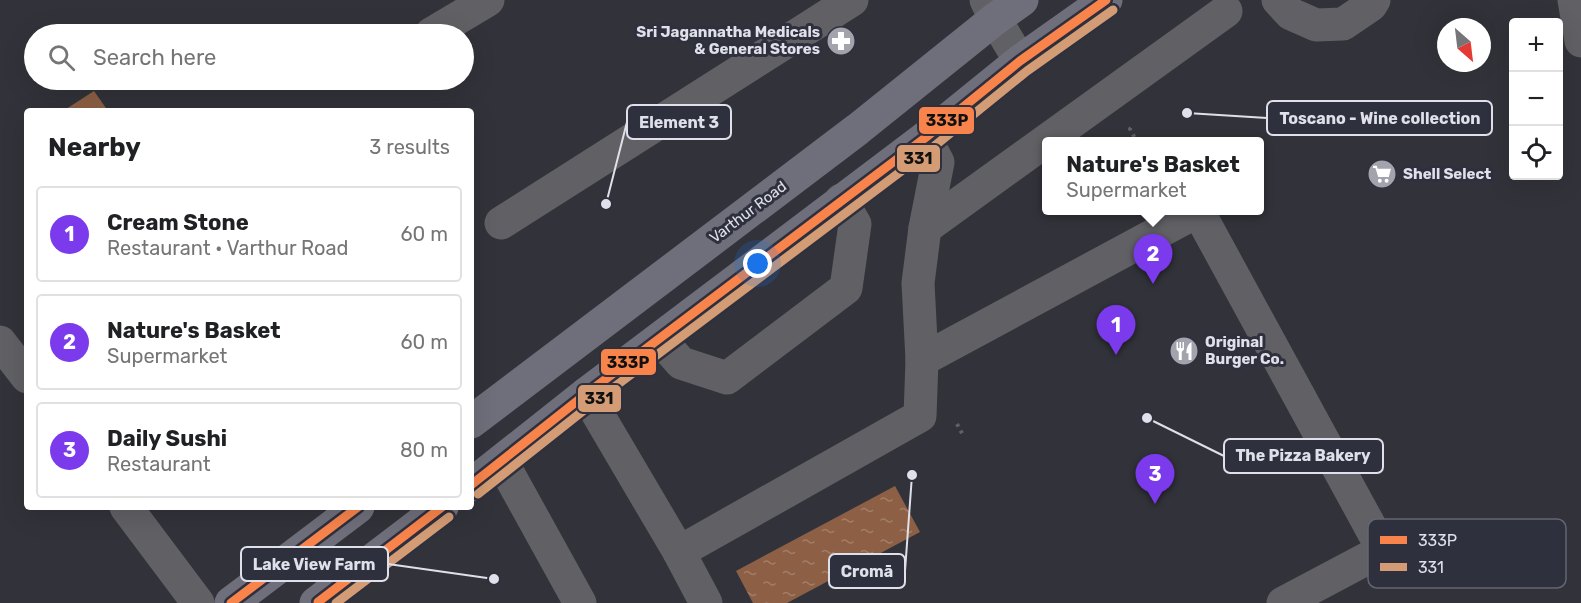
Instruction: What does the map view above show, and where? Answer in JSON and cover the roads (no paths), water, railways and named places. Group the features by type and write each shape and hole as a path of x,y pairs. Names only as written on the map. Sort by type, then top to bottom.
{"main road":[{"name":"Varthur Road","path":"474,420 849,136 990,10 1022,0"},
{"path":"474,483 586,394 925,138 1020,61 1106,0"},
{"path":"231,603 354,510"},
{"path":"316,603 438,510"}],"street":[{"path":"448,24 488,0"},
{"path":"501,223 852,0"},
{"path":"1278,0 1291,14 1316,26 1343,24 1371,5 1374,0"},
{"path":"1574,0 1581,40"},
{"path":"990,10 1020,61"},
{"path":"1051,137 1226,11"},
{"path":"679,552 920,416 922,360 918,283 925,228 938,162 925,138"},
{"path":"925,228 1042,144"},
{"path":"660,339 681,363 727,378 846,288 855,224 842,200"},
{"path":"922,360 1190,215"},
{"path":"1199,215 1368,523"},
{"path":"0,342 24,373"},
{"path":"586,394 679,552 706,603"},
{"path":"501,462 580,603"},
{"path":"128,510 198,603"},
{"path":"1283,603 1368,558"}],"water":[{"path":"94,91 106,108 68,108"},
{"path":"895,486 920,532 787,603 753,603 736,571"}],"place":[{"name":"Sri Jagannatha Medicals & General Stores","path":"841,41"},
{"name":"Toscano - Wine collection","path":"1187,113"},
{"name":"Shell Select","path":"1382,174"},
{"name":"Element 3","path":"606,204"},
{"name":"Nature's Basket","path":"1153,284"},
{"name":"Original Burger Co.","path":"1184,351"},
{"name":"Cream Stone","path":"1116,355"},
{"name":"The Pizza Bakery","path":"1147,418"},
{"name":"Cromā","path":"912,475"},
{"name":"Daily Sushi","path":"1155,504"},
{"name":"Lake View Farm","path":"494,579"}]}
